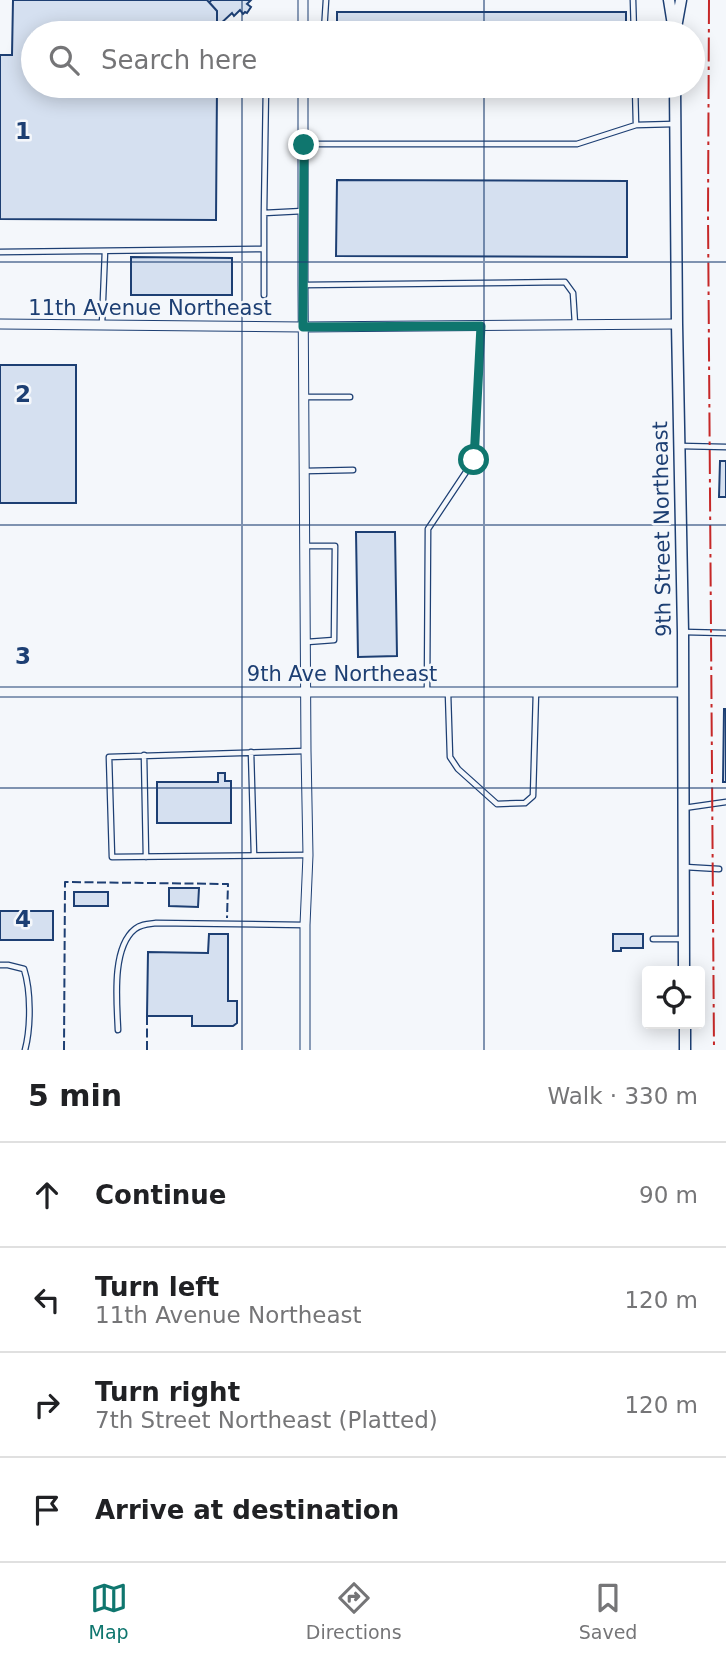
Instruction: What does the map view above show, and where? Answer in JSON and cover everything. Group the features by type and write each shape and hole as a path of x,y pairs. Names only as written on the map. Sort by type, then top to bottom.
{"street":[{"path":"303,0 303,21"},
{"path":"669,0 673,21"},
{"path":"677,21 681,0"},
{"path":"303,98 308,855 305,1050"},
{"name":"9th Street Northeast","path":"675,98 683,632 684,966"},
{"name":"11th Avenue Northeast","path":"0,324 303,327 677,324"},
{"name":"9th Ave Northeast","path":"0,692 683,692"},
{"path":"685,1029 685,1050"}],"lane":[{"path":"325,21 326,0"},
{"path":"633,0 634,21"},
{"path":"264,295 266,98"},
{"path":"635,98 636,125"},
{"path":"304,145 577,144 636,125 676,124"},
{"path":"264,213 304,211"},
{"path":"0,252 264,250"},
{"path":"102,325 105,251"},
{"path":"303,285 565,282 573,293 575,325"},
{"path":"427,692 428,529 474,460 481,326"},
{"path":"303,397 350,397"},
{"path":"680,446 726,447"},
{"path":"304,471 353,470"},
{"path":"305,546 335,546 334,640 306,642"},
{"path":"683,632 726,633"},
{"path":"448,692 450,757 458,769 497,804 525,803 533,796 536,692"},
{"path":"306,751 109,757 112,857 308,855"},
{"path":"251,752 254,855"},
{"path":"144,755 146,857"},
{"path":"684,809 726,802"},
{"path":"684,867 719,869"},
{"path":"118,1030 117,976 120,958 127,940 137,928 156,923 305,925"},
{"path":"653,939 684,939"},
{"path":"0,965 24,969 28,983 28,1039 25,1050"}],"building":[{"path":"13,0 207,0 217,11 217,21 21,21 21,98 217,98 216,220 0,219 0,55 12,55"},
{"path":"251,0 247,4 251,7 247,13 243,14 240,10 234,16 232,13 223,21 217,21 217,11 209,2"},
{"path":"337,12 626,12 626,21 337,21"},
{"path":"337,180 627,181 627,257 336,256"},
{"path":"131,257 232,258 232,295 131,295"},
{"path":"0,365 76,365 76,503 0,503"},
{"path":"720,461 726,461 726,497 719,497"},
{"path":"356,532 395,532 397,656 358,657"},
{"path":"726,709 726,782 723,782"},
{"path":"218,773 225,773 225,781 231,781 231,823 157,823 157,782 218,782"},
{"path":"169,888 199,888 198,907 169,906"},
{"path":"74,892 108,892 108,906 74,906"},
{"path":"0,911 53,911 53,940 0,940"},
{"path":"209,934 228,934 228,1001 237,1001 237,1023 233,1026 192,1026 192,1016 147,1016 148,952 208,953"},
{"path":"613,934 643,934 643,948 621,948 621,951 613,951"}],"fence":[{"path":"64,1050 65,882 228,884 227,918"},
{"path":"147,1016 147,1050"}],"power":[{"path":"709,0 714,1050"}],"route":[{"path":"304,145 303,327 481,326 474,460"}]}
